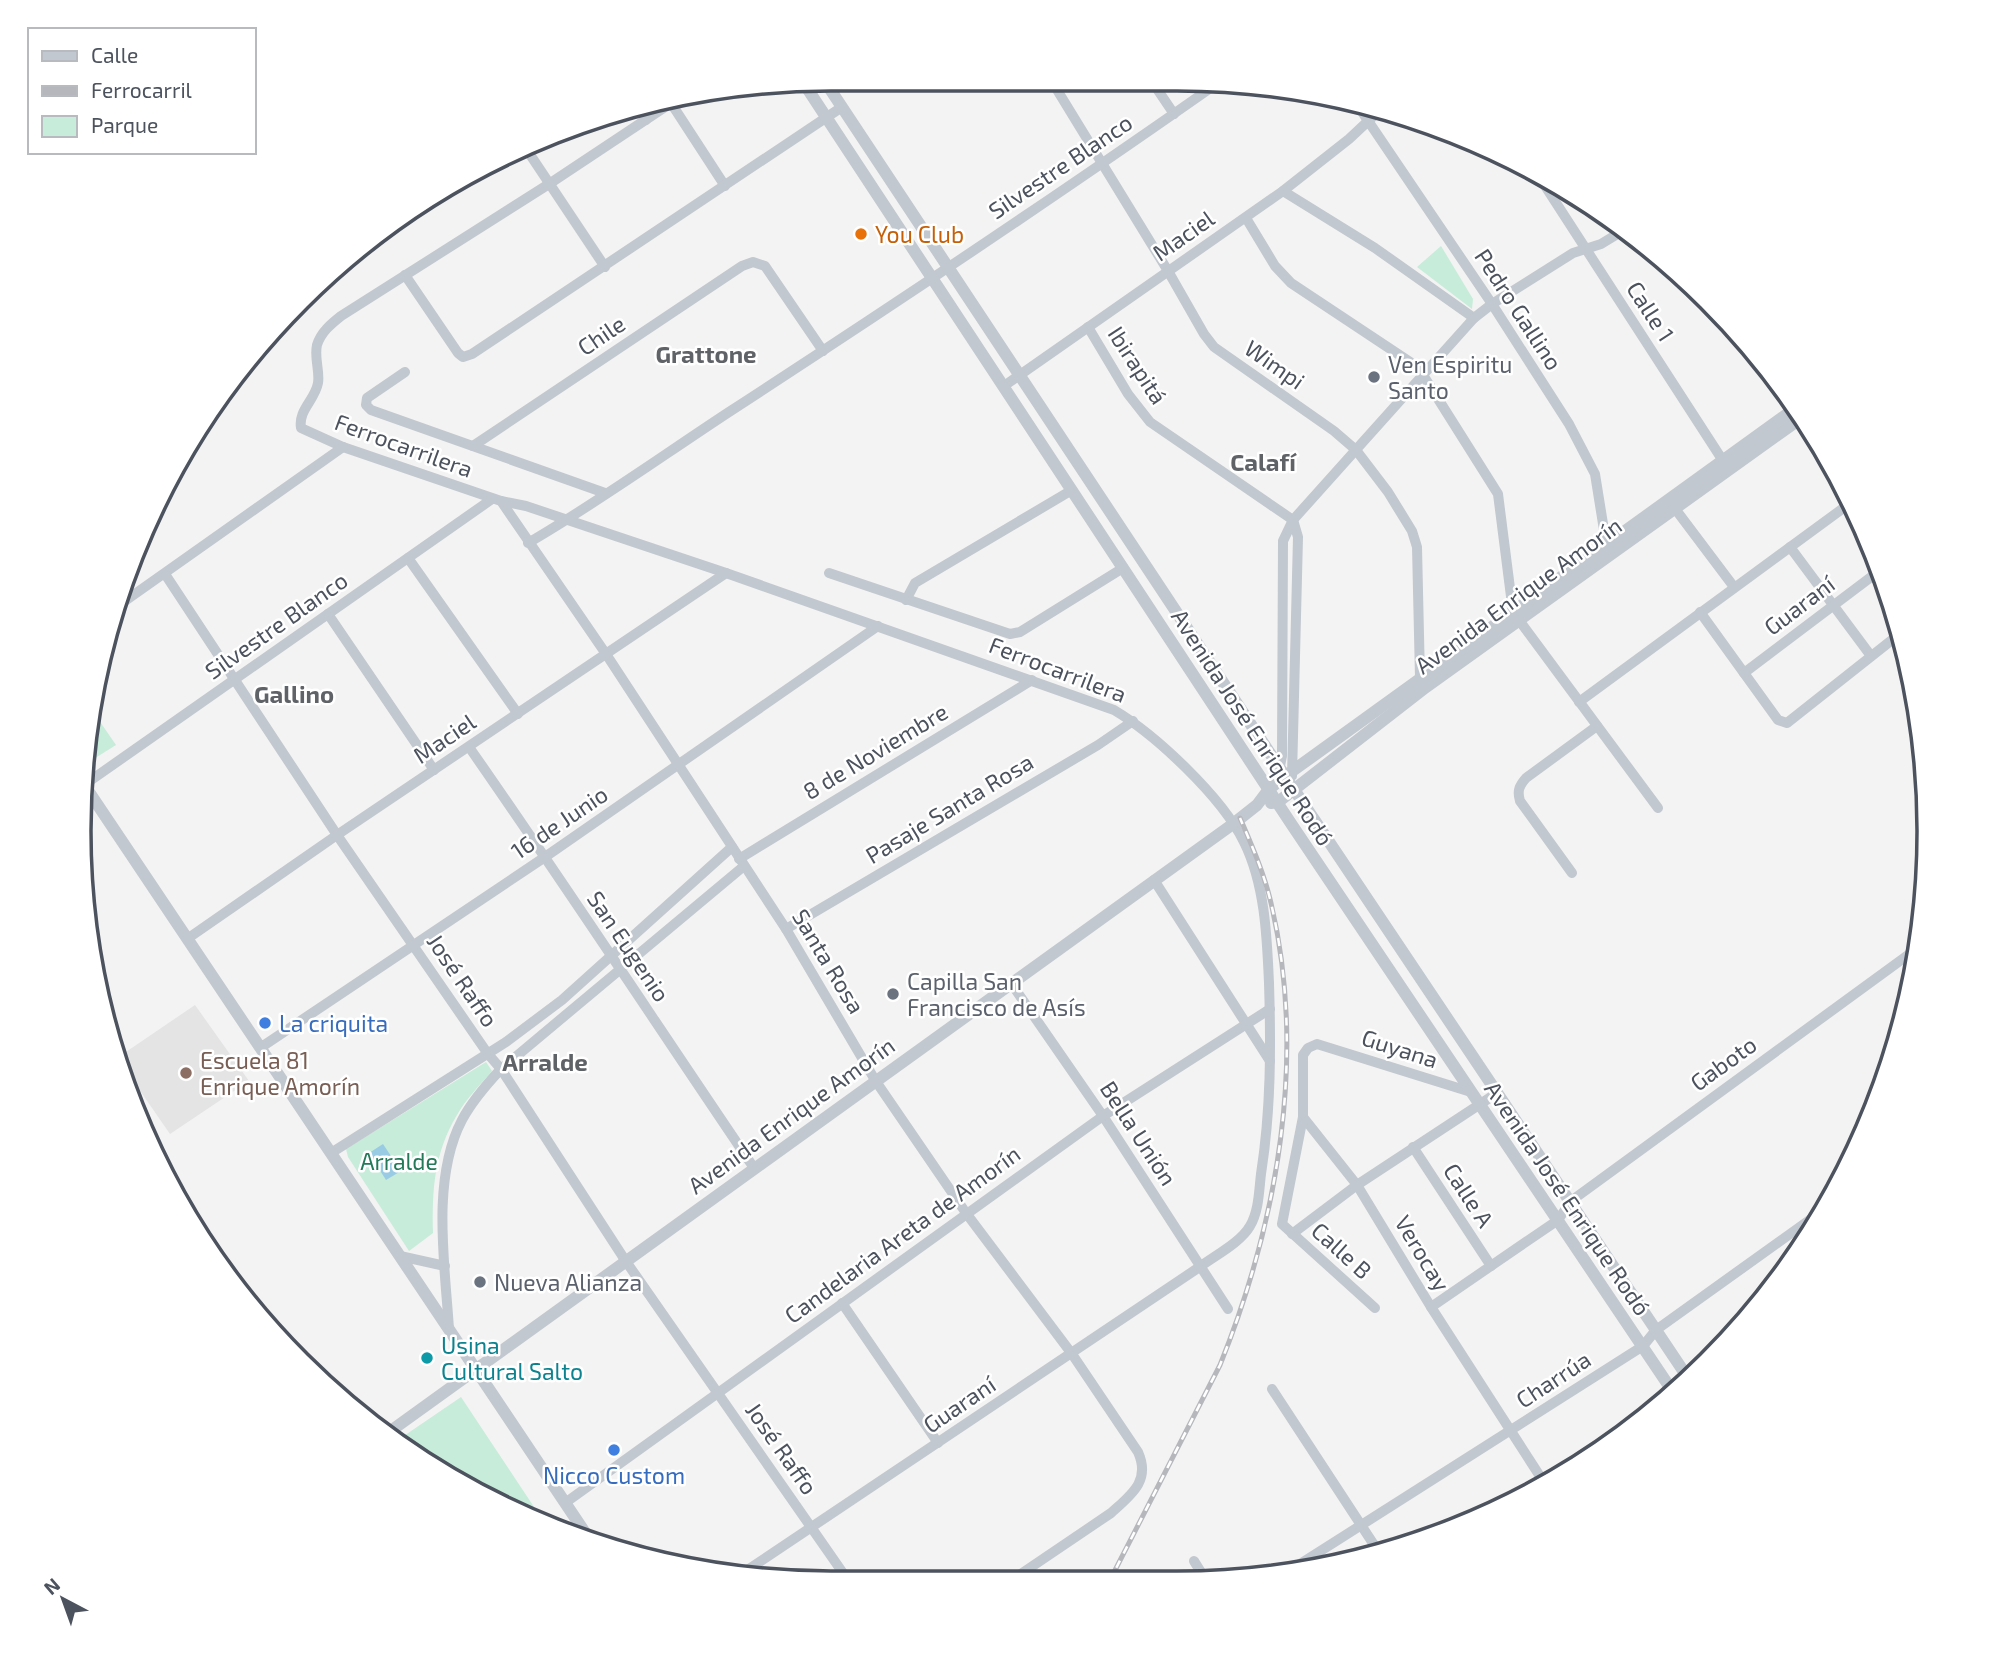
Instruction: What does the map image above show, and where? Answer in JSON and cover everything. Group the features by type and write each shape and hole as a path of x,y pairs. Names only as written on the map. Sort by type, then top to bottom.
{"street":[{"name":"Avenida José Enrique Rodó","path":"831,91 1020,375 1280,778 1278,802 1668,1384"},
{"name":"Wimpi","path":"1058,91 1214,347 1334,431 1356,450 1388,492 1415,537 1423,683"},
{"path":"1158,91 1174,114"},
{"name":"Avenida José Enrique Rodó","path":"809,92 1123,568 1280,778 1294,789 1683,1370"},
{"name":"Silvestre Blanco","path":"528,543 822,351 1205,92"},
{"path":"678,107 726,186"},
{"path":"658,112 405,275 458,353 464,357 472,355 842,107"},
{"path":"643,115 646,120"},
{"name":"Pedro Gallino","path":"1364,115 1492,304 1588,457 1595,474 1611,547"},
{"name":"Maciel","path":"1004,386 1283,191 1372,117"},
{"path":"530,155 605,267"},
{"path":"1283,191 1375,248 1474,318"},
{"name":"Calle 1","path":"1548,191 1726,465"},
{"path":"1245,218 1275,266 1290,283 1410,362 1423,375 1498,494 1516,616 1658,808"},
{"path":"1280,778 1283,541 1293,520 1474,318 1573,253 1601,244 1615,235"},
{"name":"Chile","path":"473,446 742,266 754,262 765,266 822,351"},
{"name":"Ferrocarrilera","path":"405,275 341,316 324,331 317,344 318,382 314,395 304,410 301,428 343,447 497,500 526,506 726,573 1114,710 1150,733 1216,802 1248,850 1257,882 1266,936 1271,1064 1268,1132 1256,1210 1250,1227 1201,1266"},
{"name":"Ibirapitá","path":"1088,327 1128,394 1150,422 1293,520"},
{"path":"405,372 367,398 366,405 371,410 605,493"},
{"name":"Avenida Enrique Amorín","path":"395,1428 1233,824 1257,806 1280,778 1423,683 1791,418"},
{"path":"128,599 343,447"},
{"path":"906,600 915,583 1072,490"},
{"name":"Silvestre Blanco","path":"93,783 234,679 408,558 497,500"},
{"name":"Santa Rosa","path":"497,500 606,654 679,765 786,929 876,1080 966,1213 1072,1354 1138,1452 1143,1464 1139,1484 1111,1513 1025,1571"},
{"path":"1671,504 1734,587"},
{"path":"1579,702 1843,508"},
{"path":"1790,547 1871,656"},
{"path":"408,558 518,714"},
{"path":"829,573 1010,634 1020,632 1123,568"},
{"name":"Maciel","path":"187,939 726,573"},
{"name":"José Raffo","path":"165,574 337,835 501,1069 625,1260 842,1571"},
{"name":"Guaraní","path":"1744,673 1872,576"},
{"path":"1700,612 1778,720 1787,723 1892,640"},
{"path":"328,614 434,770"},
{"name":"16 de Junio","path":"260,1048 545,857 878,626"},
{"name":"8 de Noviembre","path":"449,1329 444,1193 451,1151 466,1113 501,1069 741,862 1032,680"},
{"name":"Avenida Enrique Amorín","path":"1257,806 1278,802 1423,683"},
{"name":"Pasaje Santa Rosa","path":"786,929 1098,745 1133,721"},
{"path":"1572,873 1520,801 1518,793 1526,778 1597,726"},
{"name":"San Eugenio","path":"468,747 754,1168"},
{"path":"92,802 582,1528"},
{"path":"331,1153 488,1054 562,1000 732,847"},
{"path":"1154,880 1271,1064"},
{"name":"Gaboto","path":"1558,1220 1571,1201 1906,956"},
{"name":"Bella Unión","path":"1011,983 1103,1116 1228,1309"},
{"name":"Candelaria Areta de Amorín","path":"565,1503 1103,1116 1270,1009"},
{"name":"Guyana","path":"1303,1117 1303,1055 1308,1048 1317,1044 1471,1092"},
{"path":"1292,1234 1357,1185 1497,1093"},
{"name":"Verocay","path":"1303,1117 1357,1185 1431,1307 1540,1476"},
{"name":"Calle B","path":"1303,1117 1282,1224 1375,1308"},
{"name":"Calle A","path":"1413,1147 1491,1266"},
{"path":"1431,1307 1558,1220"},
{"name":"Charrúa","path":"1307,1559 1643,1346 1656,1330 1803,1225"},
{"path":"400,1256 445,1266"},
{"name":"Guaraní","path":"753,1567 1201,1266"},
{"path":"842,1303 938,1443"},
{"path":"1272,1389 1374,1545"},
{"path":"1194,1561 1200,1570"}],"shaded area":[{"name":"Escuela 81 Enrique Amorín","path":"195,1005 249,1081 170,1134 136,1085 125,1053"}],"green space":[{"path":"1441,246 1473,299 1472,309 1417,267"},
{"path":"99,721 116,745 95,758"},
{"name":"Arralde","path":"486,1062 492,1071 461,1109 443,1143 434,1187 433,1233 409,1251 348,1157 346,1149"},
{"path":"461,1397 536,1510 461,1472 405,1435"}],"water":[{"path":"383,1144 401,1171 386,1180 369,1153"}],"railway":[{"path":"1115,1571 1220,1365 1258,1254 1281,1137 1286,1078 1282,961 1271,903 1240,818"}],"place":[{"name":"You Club","path":"861,234"},
{"name":"Ven Espiritu Santo","path":"1374,377"},
{"name":"Capilla San Francisco de Asís","path":"893,994"},
{"name":"La criquita","path":"265,1023"},
{"name":"Escuela 81 Enrique Amorín","path":"186,1073"},
{"name":"Nueva Alianza","path":"480,1282"},
{"name":"Usina Cultural Salto","path":"427,1358"},
{"name":"Nicco Custom","path":"614,1450"}],"district":[{"name":"Grattone","path":"706,353"},
{"name":"Calafí","path":"1263,461"},
{"name":"Gallino","path":"294,693"},
{"name":"Arralde","path":"545,1061"}]}
